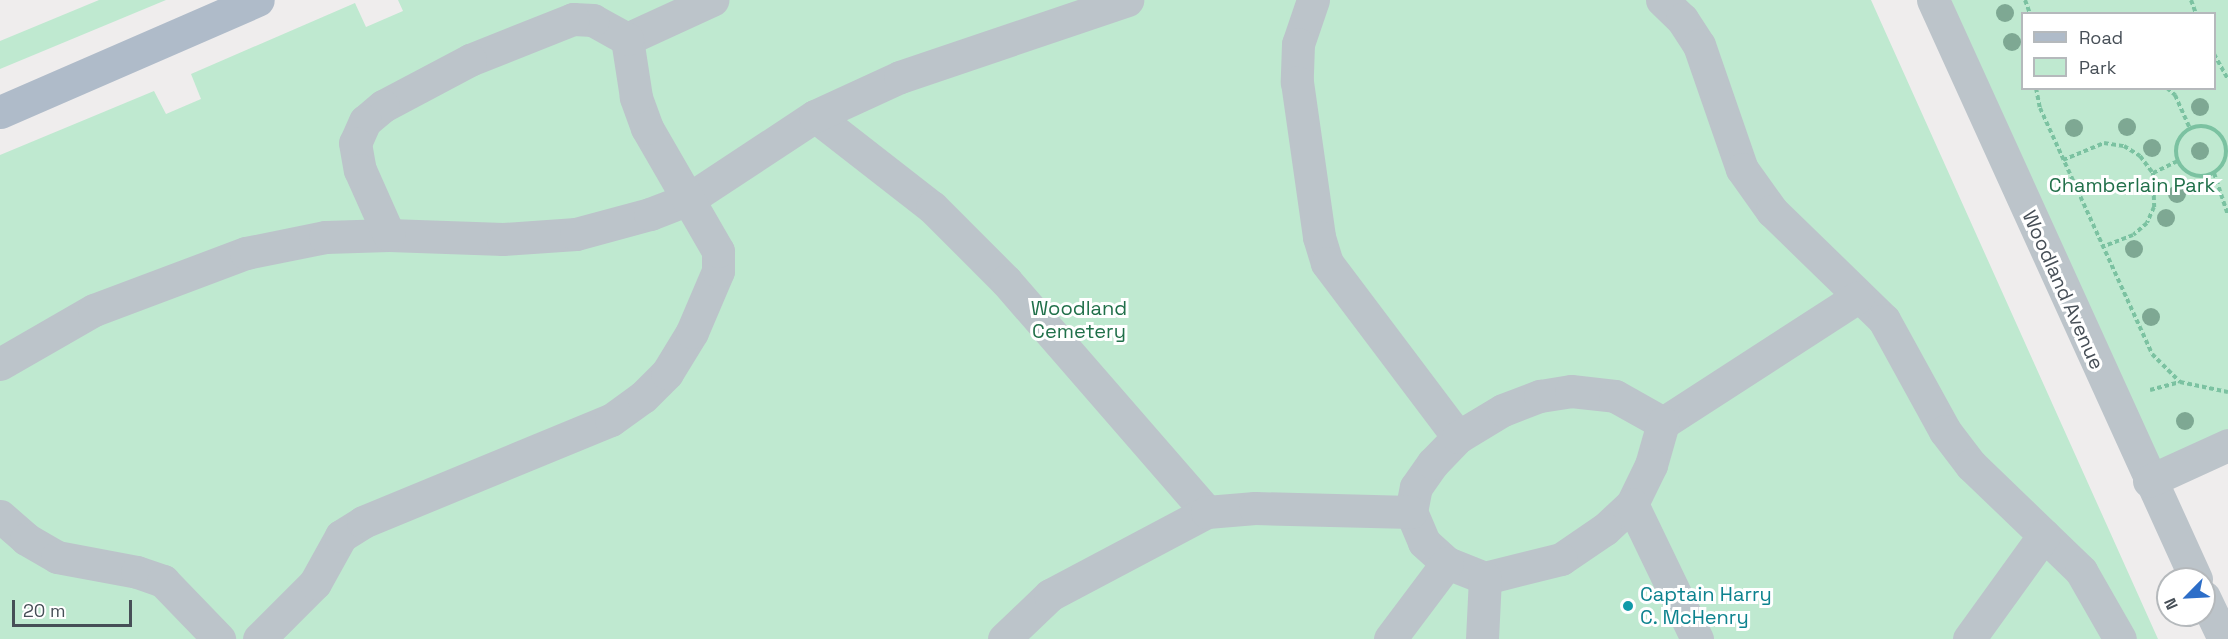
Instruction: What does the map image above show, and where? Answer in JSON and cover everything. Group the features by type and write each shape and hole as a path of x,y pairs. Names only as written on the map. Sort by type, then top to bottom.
{"main road":[{"path":"0,112 258,0"}],"street":[{"path":"627,39 712,0"},
{"path":"0,364 94,310 246,253 325,237 389,235 503,239 576,234 689,199 815,116 900,77 1127,0"},
{"path":"1313,0 1299,44 1297,82 1319,237 1327,263 1458,437"},
{"path":"1662,0 1682,19 1698,45 1742,169 1772,211 1884,320 1945,431 1971,465 2081,571 2120,639"},
{"name":"Woodland Avenue","path":"1933,0 2149,482 2190,567"},
{"path":"389,235 360,170 355,143 365,121 383,106 470,60 573,19 593,20 627,39"},
{"path":"259,639 315,583 341,536 363,522 611,420 668,373 692,332 718,271 718,251 647,128 636,97 627,39"},
{"path":"815,116 932,207 998,273 1207,512"},
{"path":"1663,423 1615,396 1572,391 1540,396 1503,410 1458,437 1416,488 1411,512 1424,542 1447,563 1485,578 1561,558 1605,529 1632,504 1650,465 1663,423 1858,297"},
{"path":"2149,482 2228,445"},
{"path":"1632,504 1697,639"},
{"path":"1004,639 1050,594 1207,512 1255,508 1411,512"},
{"path":"0,516 26,539 57,556 137,572 164,581 219,639"},
{"path":"1969,639 2044,535"},
{"path":"1390,639 1447,563"},
{"path":"1482,639 1485,578"},
{"path":"2216,622 2224,639"}],"path":[{"path":"2216,58 2228,79"},
{"path":"2036,90 2040,108 2152,354 2180,382 2228,392"},
{"path":"2169,90 2175,95 2190,128"},
{"path":"2190,128 2213,129 2226,141 2225,159 2214,172 2190,174 2178,161 2179,139 2190,128"},
{"path":"2063,160 2104,143 2132,151 2153,173 2154,207 2147,223 2133,235 2102,247"},
{"path":"2153,173 2178,161"},
{"path":"2214,172 2228,215"}],"green space":[{"path":"99,0 166,0 0,69 0,41"},
{"name":"Woodland Cemetery","path":"398,0 1871,0 2158,639 0,639 0,155 154,91 166,114 201,99 191,74 355,3 366,27 403,11"},
{"name":"Chamberlain Park","path":"1951,0 2228,0 2228,445 2149,481"}],"place":[{"name":"Captain Harry C. McHenry","path":"1628,606"}]}
